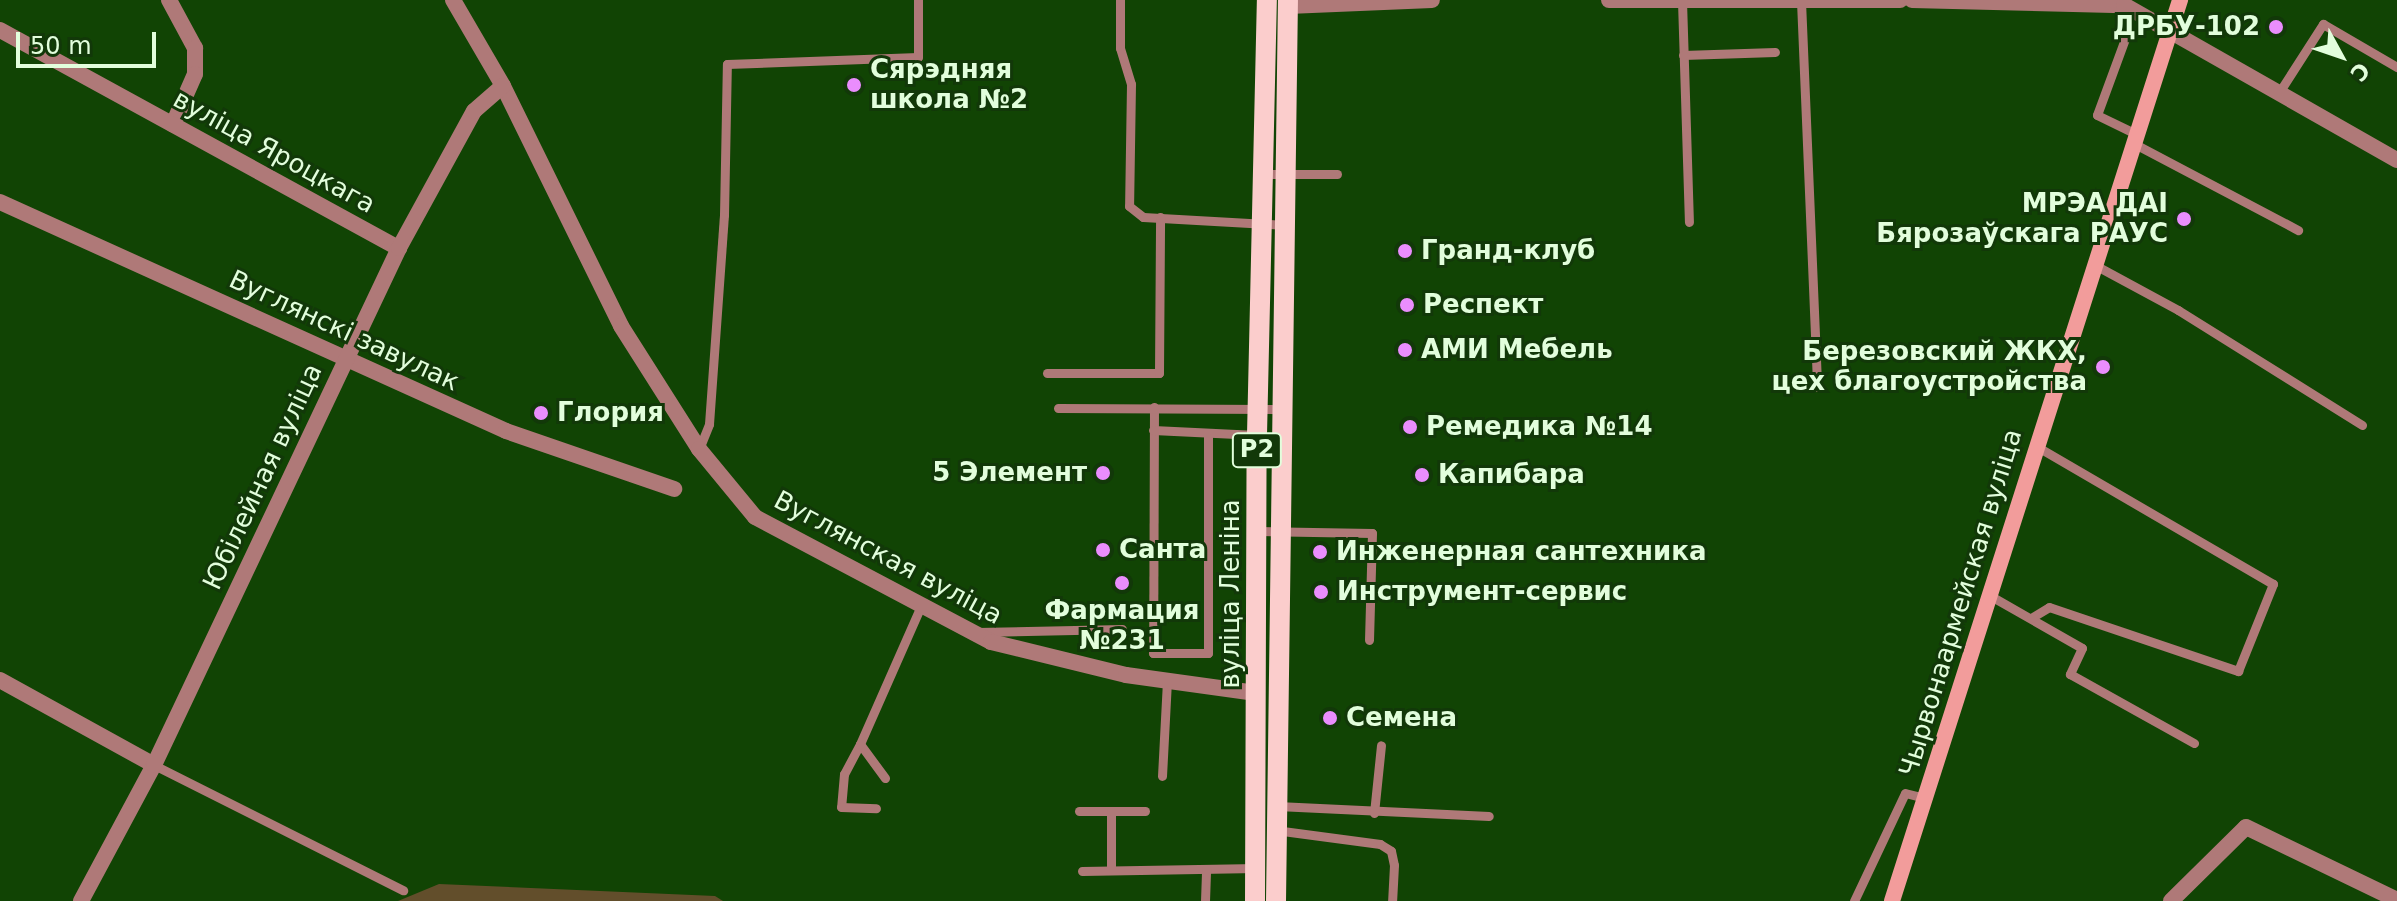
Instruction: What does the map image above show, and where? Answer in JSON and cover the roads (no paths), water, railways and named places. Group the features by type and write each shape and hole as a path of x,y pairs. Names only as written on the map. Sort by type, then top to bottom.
{"main road":[{"name":"Чырвонаармейская вуліца","path":"1892,901 2133,138 2180,0"},
{"name":"вуліца Леніна","path":"1255,901 1277,831 1285,174 1277,3"},
{"name":"вуліца Леніна","path":"1276,901 1256,829 1256,693 1260,225 1277,3"},
{"path":"1256,693 1278,694"}],"street":[{"path":"169,0 195,48 195,74 173,124"},
{"name":"Вуглянская вуліца","path":"453,0 503,86 621,326 699,449 755,517 991,642 1167,681 1256,693"},
{"path":"1277,3 1432,0"},
{"path":"1609,0 1900,0"},
{"path":"1912,0 2099,2 2124,5 2170,28 2397,160"},
{"name":"вуліца Яроцкага","path":"0,30 399,248"},
{"name":"Юбілейная вуліца","path":"81,901 154,765 399,248 474,111 503,86"},
{"name":"Вуглянскі завулак","path":"0,202 506,431 674,489"},
{"path":"0,680 154,765"},
{"path":"2171,901 2246,827 2397,900"}],"lane":[{"path":"699,449 709,424 724,215 727,64 918,57 918,0"},
{"path":"1120,0 1120,48 1131,84 1126,190 1129,206 1143,217 1285,225"},
{"path":"1682,1 1689,222"},
{"path":"1801,1 1817,387"},
{"path":"2280,91 2323,24 2397,67"},
{"path":"2126,36 2097,115 2298,230"},
{"path":"1683,55 1775,52"},
{"path":"1262,174 1337,174"},
{"path":"1047,373 1159,373 1160,217"},
{"path":"2093,264 2178,310 2362,425"},
{"path":"1154,407 1153,653 1208,653 1208,433"},
{"path":"1058,408 1282,409"},
{"path":"1153,430 1257,435"},
{"path":"2031,618 2049,607 2238,671 2273,584 2036,446"},
{"path":"1258,531 1372,533 1369,640"},
{"path":"1989,595 2082,648 2070,674 2194,743"},
{"path":"876,808 841,807 844,774 921,606"},
{"path":"972,632 1122,629"},
{"path":"1162,776 1167,681"},
{"path":"860,744 885,778"},
{"path":"1374,813 1381,745"},
{"path":"154,765 403,890"},
{"path":"1854,901 1905,793 1925,798"},
{"path":"1277,806 1374,813 1489,816"},
{"path":"1079,811 1145,811"},
{"path":"1111,811 1111,870"},
{"path":"1256,829 1380,844 1391,851 1394,865 1392,901"},
{"path":"1082,871 1266,868"},
{"path":"1205,901 1206,869"}],"place":[{"name":"ДРБУ-102","path":"2276,27"},
{"name":"Сярэдняя школа №2","path":"854,85"},
{"name":"МРЭА ДАІ Бярозаўскага РАУС","path":"2184,219"},
{"name":"Гранд-клуб","path":"1405,251"},
{"name":"Респект","path":"1407,305"},
{"name":"АМИ Мебель","path":"1405,350"},
{"name":"Березовский ЖКХ, цех благоустройства","path":"2103,367"},
{"name":"Глория","path":"541,413"},
{"name":"Ремедика №14","path":"1410,427"},
{"name":"5 Элемент","path":"1103,473"},
{"name":"Капибара","path":"1422,475"},
{"name":"Санта","path":"1103,550"},
{"name":"Инженерная сантехника","path":"1320,552"},
{"name":"Фармация №231","path":"1122,583"},
{"name":"Инструмент-сервис","path":"1321,592"},
{"name":"Семена","path":"1330,718"}]}
